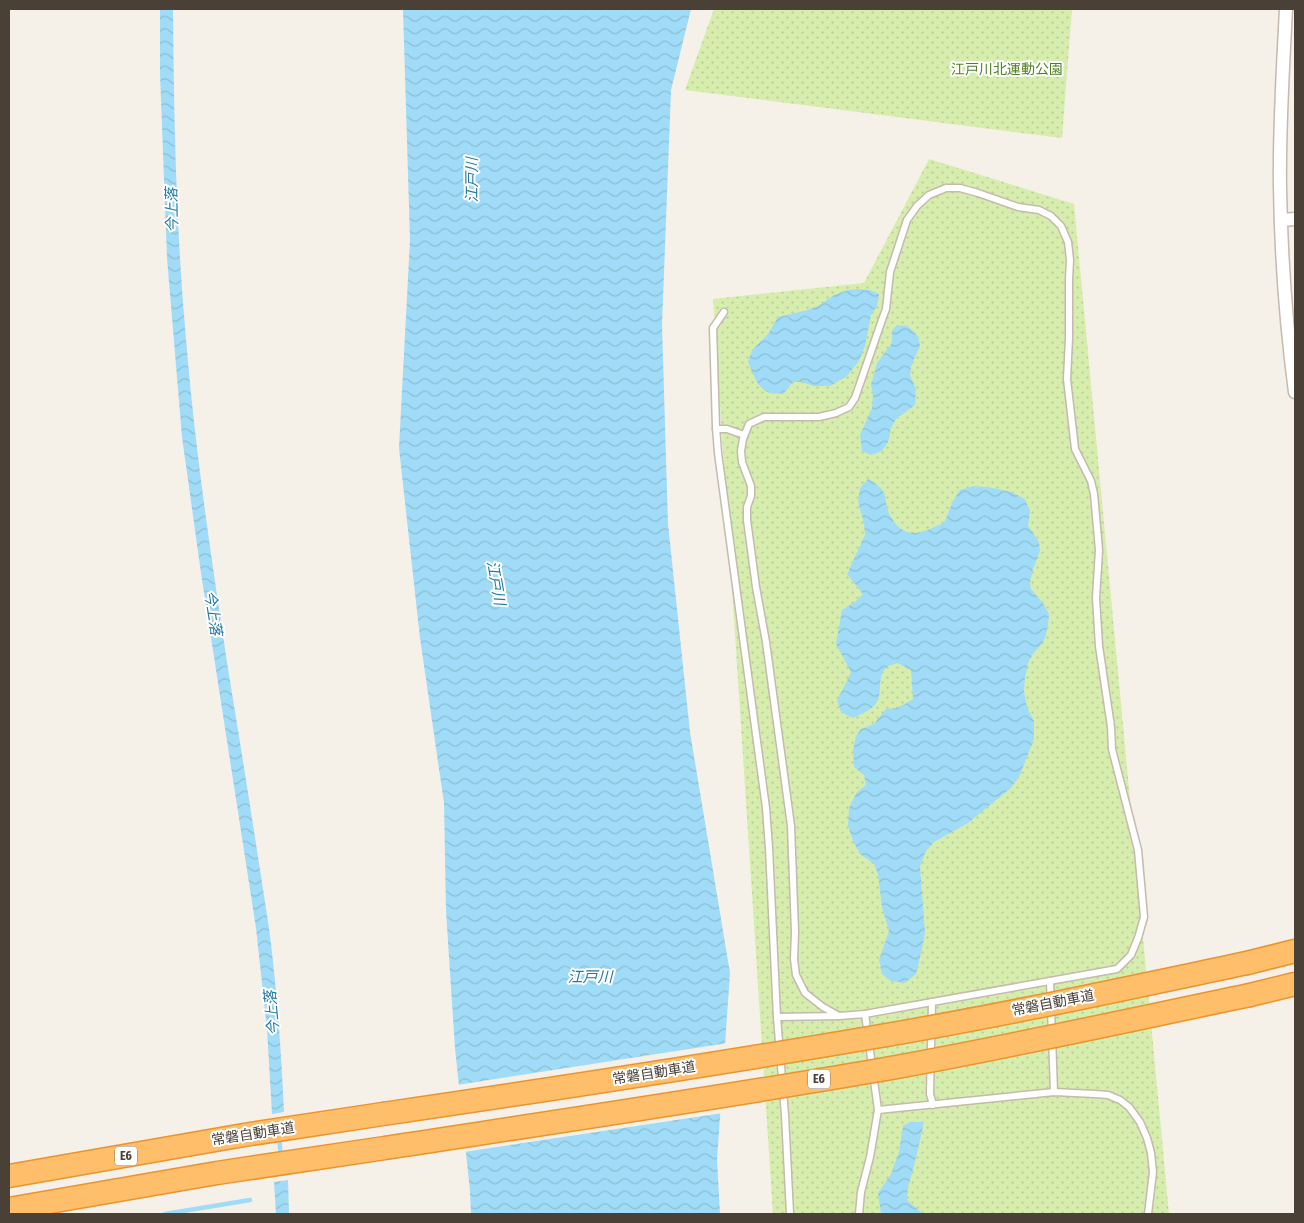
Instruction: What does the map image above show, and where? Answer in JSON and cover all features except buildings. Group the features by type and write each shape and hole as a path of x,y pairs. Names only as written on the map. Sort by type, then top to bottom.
{"highway":[{"name":"常磐自動車道","path":"9,1176 244,1135 630,1077 877,1037 1058,1003 1295,951"},
{"name":"E6","path":"9,1209 217,1173 592,1116 874,1070 1072,1032 1295,984"},
{"path":"51,1214 217,1173"}],"street":[{"path":"1286,9 1280,186 1285,307 1295,392"},
{"path":"1281,220 1295,219"}],"lane":[{"path":"777,1017 839,1016 865,1014 1117,969 1131,955 1144,917 1138,850 1112,749 1111,727 1099,646 1096,598 1099,550 1094,494 1091,481 1074,448 1067,379 1070,260 1068,242 1061,226 1051,216 1039,210 1018,207 960,188 946,188 929,195 917,206 907,220 890,272 886,309 855,398 849,407 836,413 819,417 764,417 749,424 742,439 742,462 751,486 751,496 747,507 747,520 791,826 796,975 805,994 839,1016"},
{"path":"724,312 713,328 716,429 766,808 790,1214"},
{"path":"716,429 727,429 744,435"},
{"path":"1050,981 1054,1092"},
{"path":"932,1002 930,1094 933,1105"},
{"path":"859,1214 860,1192 870,1157 878,1110 865,1014"},
{"path":"878,1110 1054,1092 1108,1095 1120,1100 1129,1107 1140,1122 1147,1138 1153,1172 1148,1214"}],"green space":[{"name":"江戸川北運動公園","path":"714,9 1072,9 1062,138 685,90"},
{"path":"929,159 1074,204 1169,1214 773,1214 713,299 864,283"}],"water":[{"path":"160,9 173,9 175,133 180,256 199,465 210,549 269,928 274,974 284,1112 272,1114 267,1029 256,928 182,437 167,258 160,73"},
{"name":"江戸川","path":"403,9 691,9 671,90 662,325 668,524 690,732 730,973 717,1160 720,1214 471,1214 455,1048 446,911 444,803 420,638 399,448 410,240"},
{"path":"858,289 870,290 879,294 877,306 871,315 865,346 859,361 847,376 830,386 814,386 793,382 784,393 769,393 764,390 757,381 748,362 752,350 768,334 778,317 808,310 820,305 834,295"},
{"path":"897,325 908,326 918,336 920,346 911,366 910,375 916,389 915,405 896,419 891,428 888,442 882,451 871,455 862,451 860,435 872,408 873,395 871,385 877,363 892,343 892,331"},
{"path":"868,479 884,492 888,512 896,524 904,531 914,533 944,523 960,490 974,486 993,488 1011,492 1025,499 1030,511 1028,526 1039,542 1040,551 1033,569 1030,582 1031,589 1043,603 1049,614 1045,638 1028,663 1025,678 1024,691 1027,707 1034,721 1034,739 1020,775 1011,788 968,823 934,842 926,851 920,866 925,933 916,974 905,983 891,981 882,974 879,960 889,931 882,907 878,874 874,864 860,854 848,826 849,808 857,792 866,785 864,775 854,767 853,750 856,736 861,729 874,724 886,709 898,708 913,699 911,670 898,663 887,667 882,675 879,698 875,705 853,718 841,712 837,700 851,672 836,644 842,610 855,602 863,594 847,574 865,535 864,523 858,502 860,488"},
{"path":"910,1122 924,1122 908,1187 907,1200 923,1214 881,1214 878,1193 891,1174 899,1152 903,1126"},
{"path":"288,1180 289,1214 276,1214 274,1182"}],"pier":[{"path":"728,1043 723,1113 464,1152 457,1085"}],"waterway":[{"name":"今上落","path":"279,1136 281,1158"},
{"path":"165,1214 250,1200"}]}
